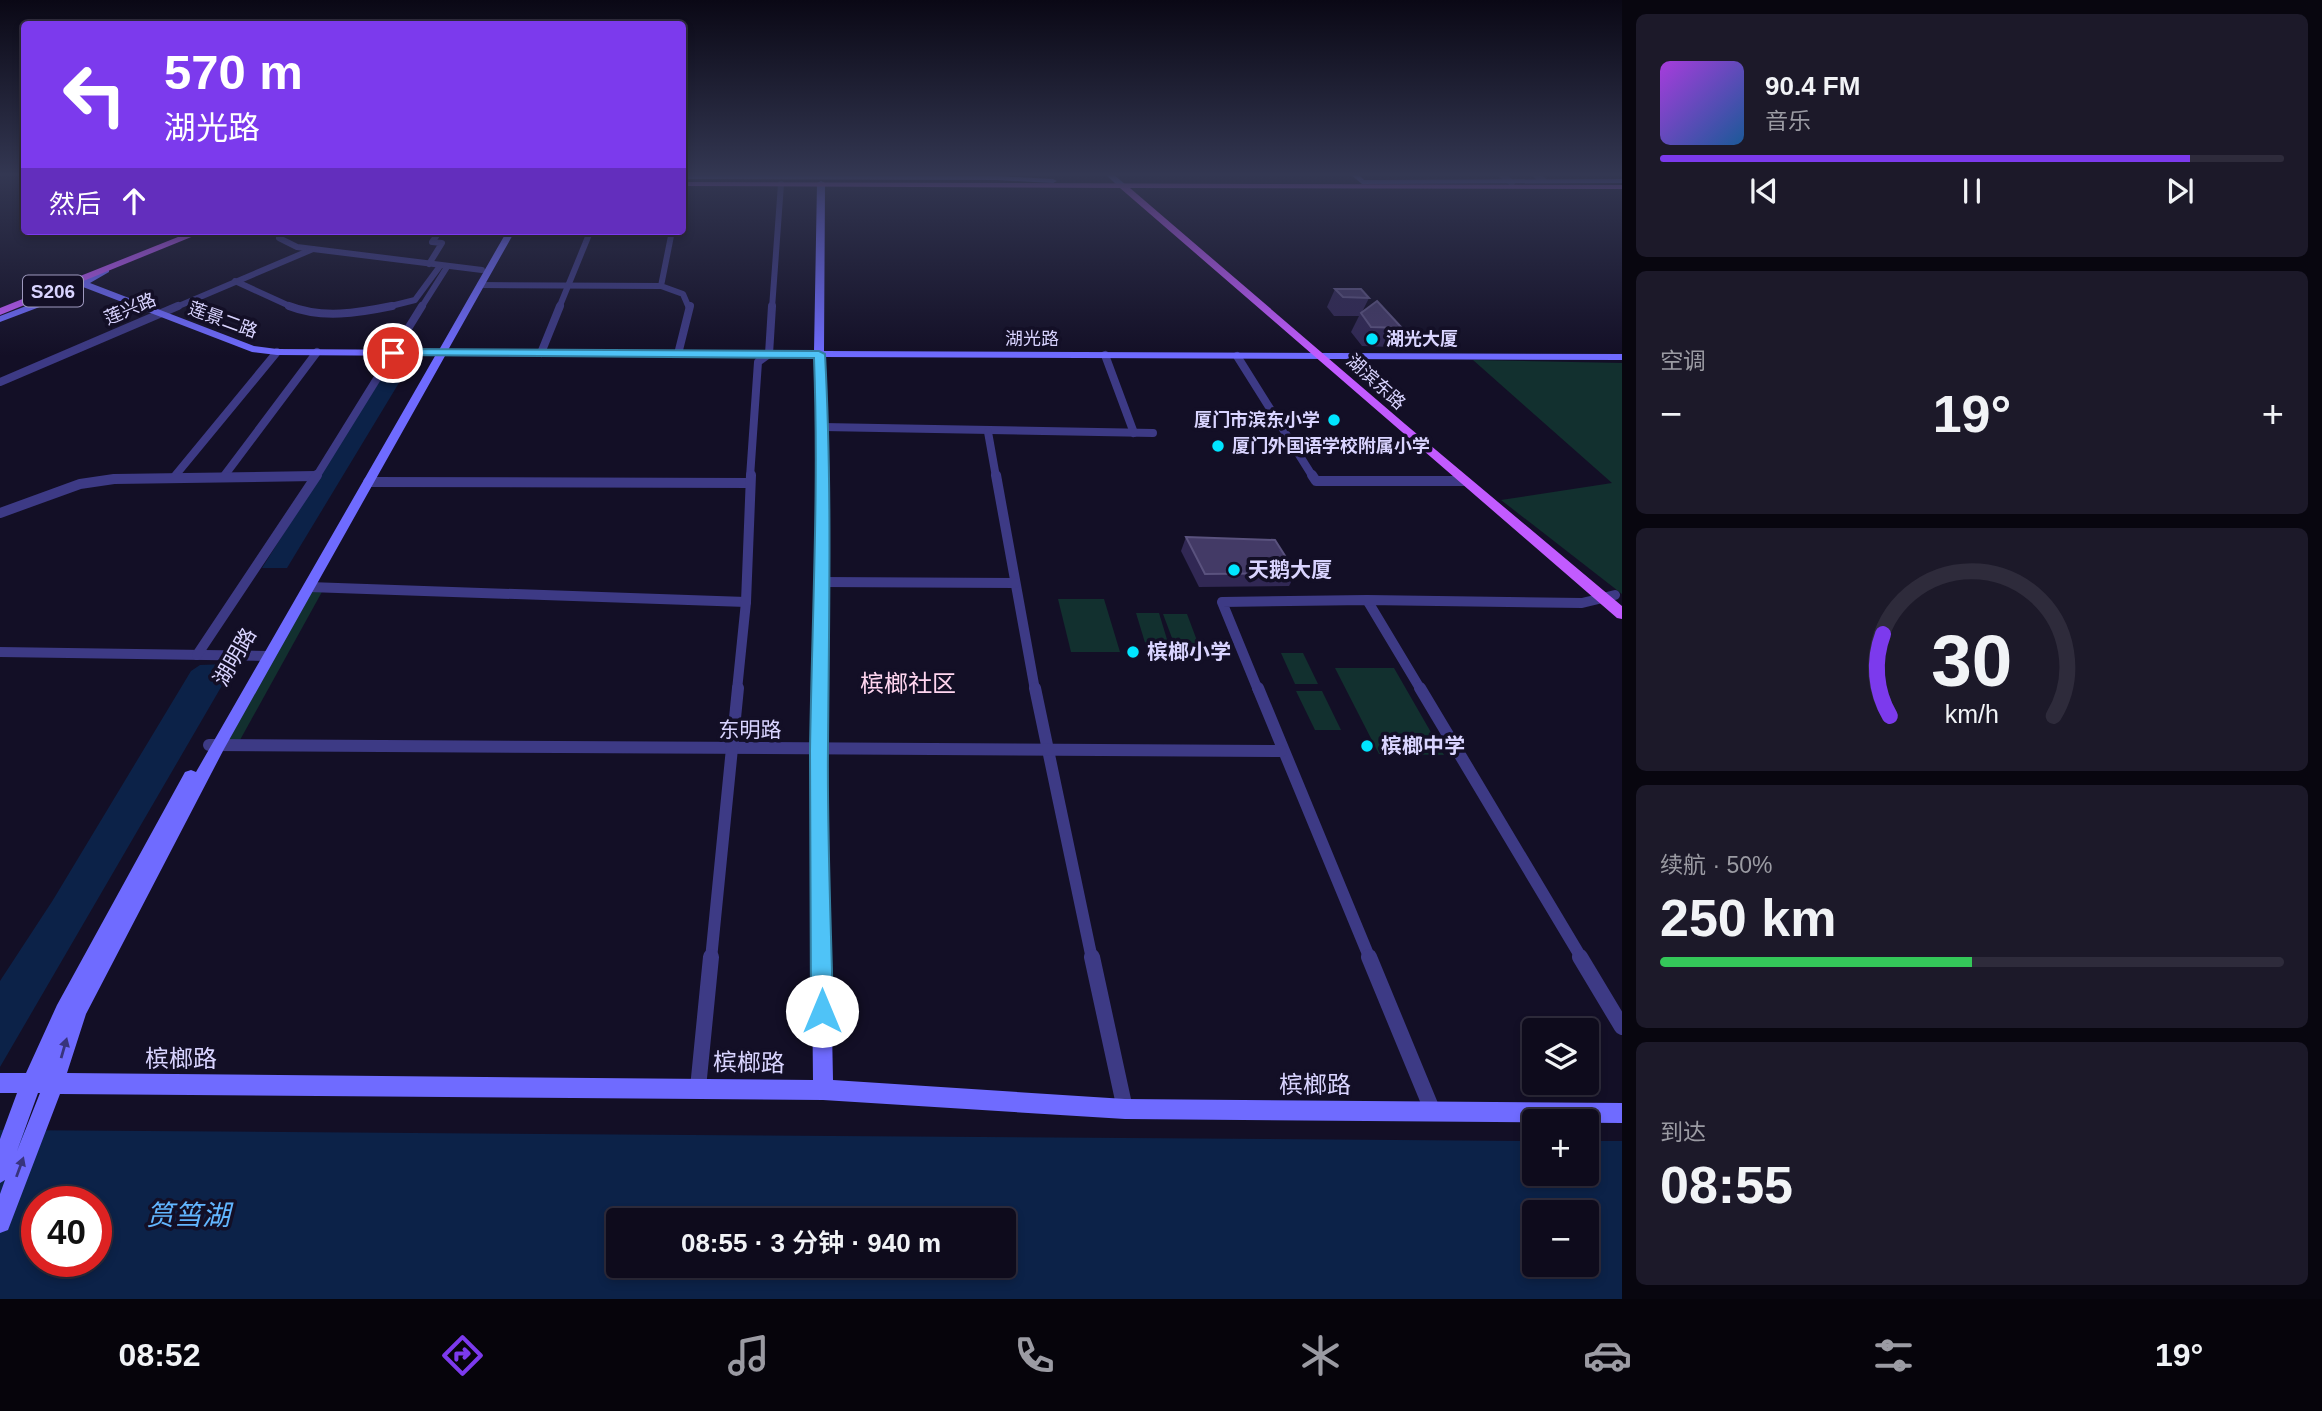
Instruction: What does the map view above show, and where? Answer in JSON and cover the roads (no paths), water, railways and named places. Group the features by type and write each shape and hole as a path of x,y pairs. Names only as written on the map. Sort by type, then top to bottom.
{"main road":[{"name":"S206","path":"85,281 115,257 168,235"},
{"name":"S206","path":"85,281 104,269 179,235"},
{"name":"S206","path":"0,310 191,235"},
{"name":"S206","path":"0,310 205,235"},
{"name":"湖滨东路","path":"1183,235 1464,481 1613,598"},
{"name":"湖滨东路","path":"1193,235 1613,598 1622,614"}],"street":[{"path":"281,235 279,238 297,247 482,270"},
{"path":"429,264 442,243 432,242 437,235"},
{"name":"湖明路","path":"265,656 309,587 482,270 506,235"},
{"name":"湖明路","path":"0,1172 19,1112 64,1012 506,235"},
{"path":"541,353 589,235"},
{"path":"661,286 671,235"},
{"path":"698,1088 746,602 758,362 769,354 777,235"},
{"path":"820,235 819,354 823,427 823,582 819,749 823,1090"},
{"name":"莲兴路","path":"0,382 313,249"},
{"path":"235,281 302,311 315,314 346,312 415,300 444,266"},
{"path":"197,655 316,476 444,266"},
{"path":"0,319 85,281"},
{"name":"莲景二路","path":"85,281 251,349 276,352 438,353"},
{"path":"480,285 661,286 683,295 690,305 678,354"},
{"path":"174,477 276,352"},
{"path":"224,476 317,352"},
{"name":"湖光路","path":"438,353 1622,357"},
{"path":"1105,355 1134,433"},
{"path":"1237,356 1316,481 1464,481"},
{"path":"823,427 1153,433"},
{"path":"988,432 1046,748 1125,1110"},
{"path":"0,513 80,484 114,478 316,476"},
{"path":"368,482 750,483"},
{"path":"823,582 1015,583"},
{"path":"309,587 746,602"},
{"path":"1433,1112 1281,751 1222,602 1367,600 1582,603 1613,598"},
{"path":"1367,600 1622,1027"},
{"path":"0,652 265,656"},
{"name":"湖明路","path":"0,1222 54,1084 78,1011 214,745"},
{"name":"东明路","path":"214,745 1281,751"},
{"name":"槟榔路","path":"3,1083 823,1090 1125,1110 1622,1113"}],"water":[{"path":"394,358 414,358 287,568 262,568"},
{"path":"228,664 231,670 0,1067 0,981 53,900 191,671 200,665"},
{"name":"筼筜湖","path":"0,1130 1522,1141 1522,1186 1599,1186 1599,1141 1622,1141 1622,1299 0,1299"}],"place":[{"name":"湖光大厦","path":"1372,339"},
{"name":"厦门市滨东小学","path":"1334,420"},
{"name":"厦门外国语学校附属小学","path":"1218,446"},
{"name":"天鹅大厦","path":"1234,570"},
{"name":"槟榔小学","path":"1133,652"},
{"name":"槟榔中学","path":"1367,746"}],"district":[{"name":"槟榔社区","path":"908,684"}]}
